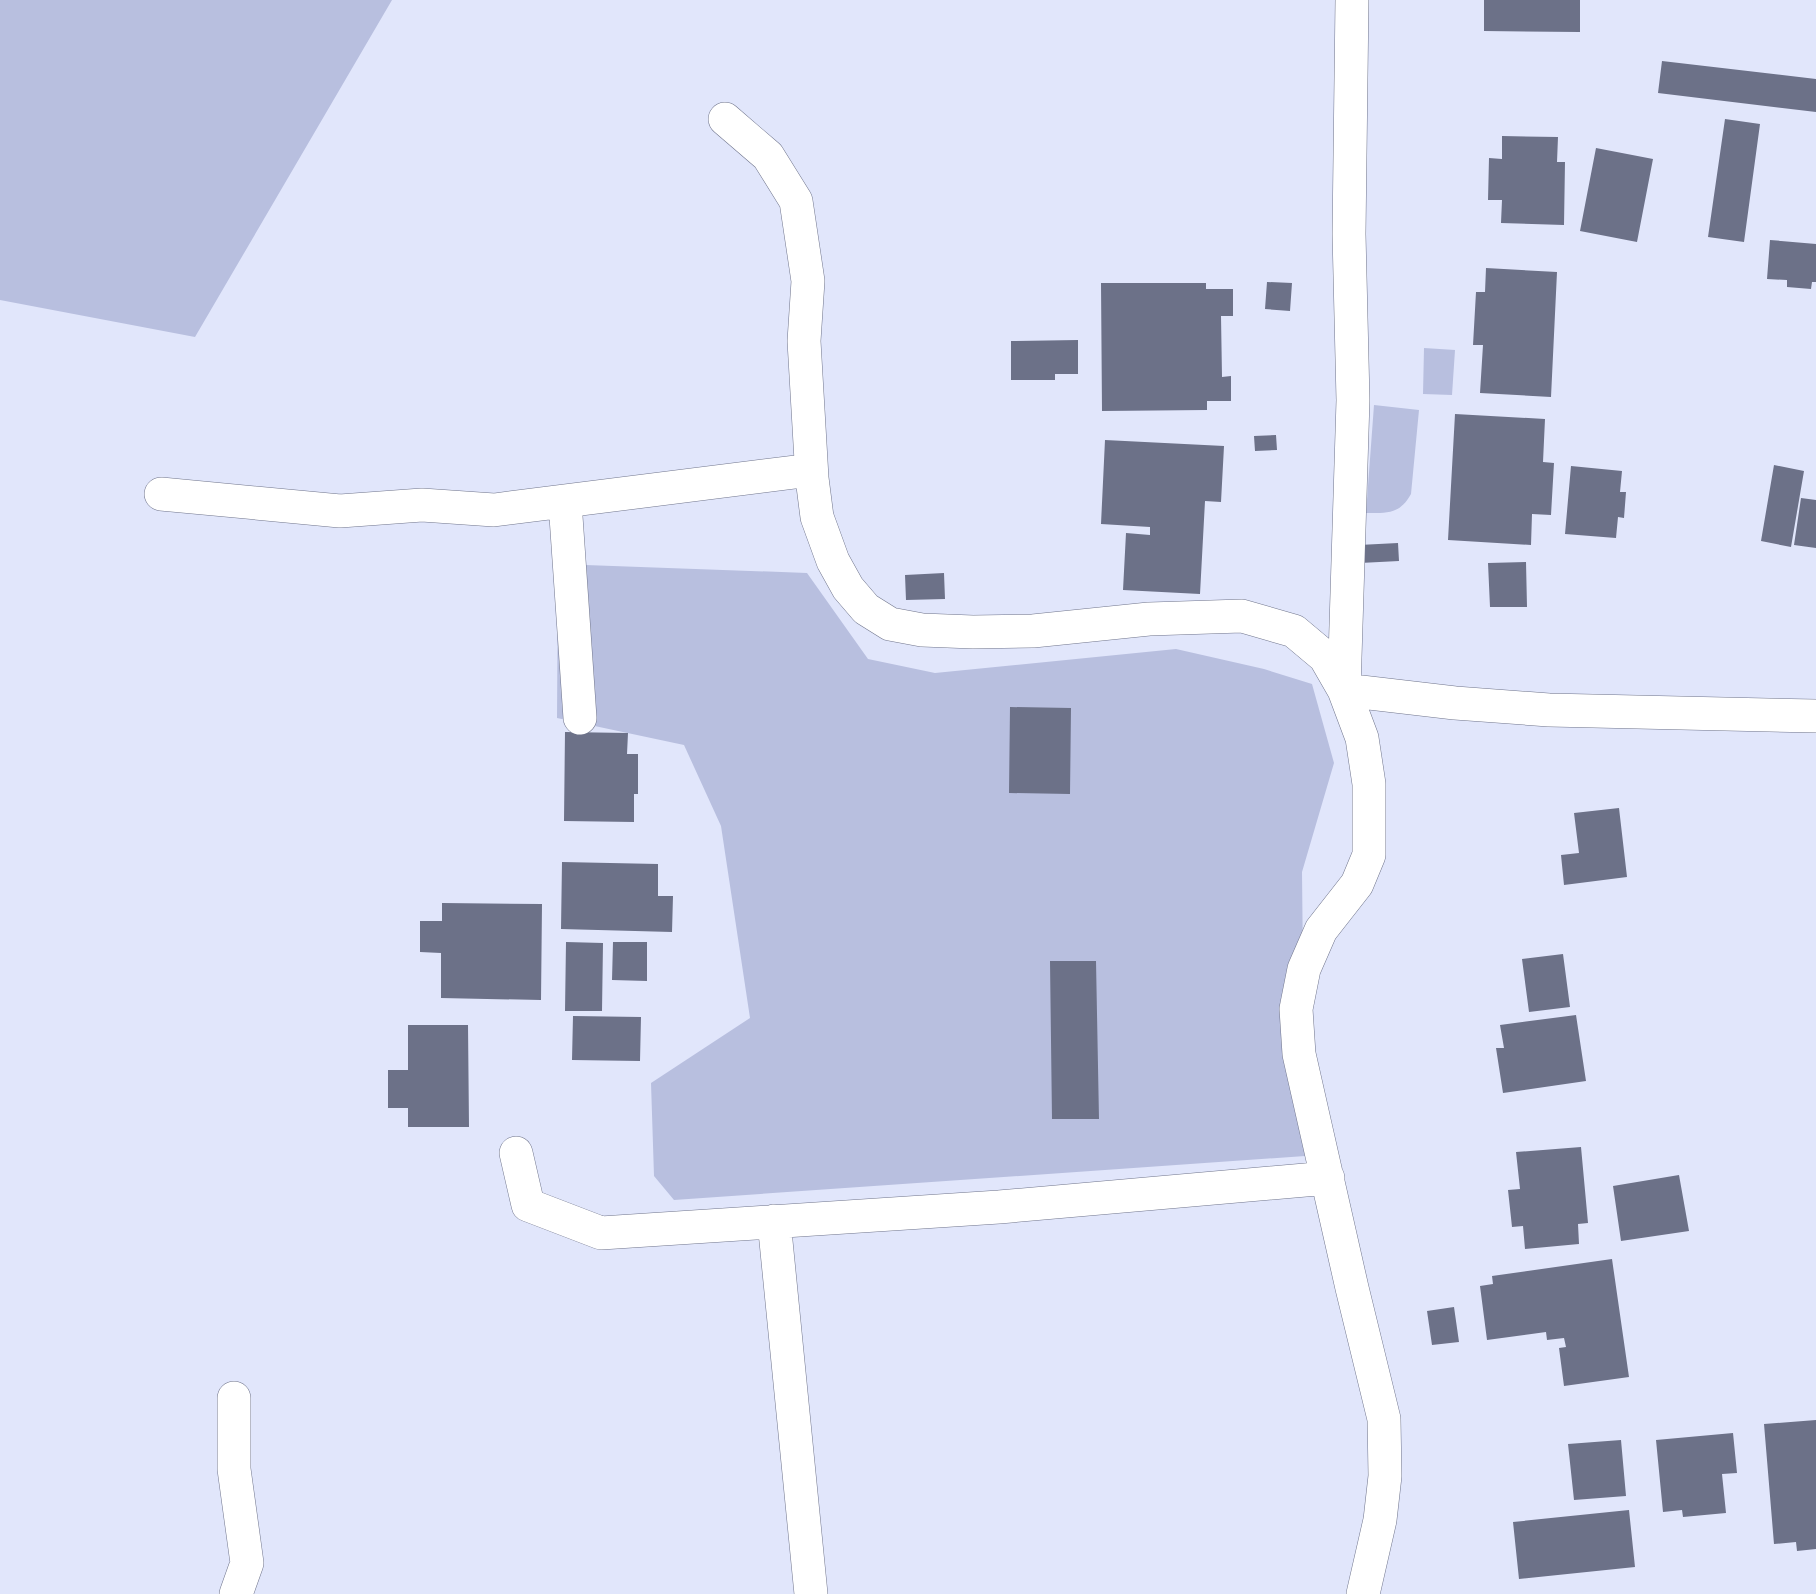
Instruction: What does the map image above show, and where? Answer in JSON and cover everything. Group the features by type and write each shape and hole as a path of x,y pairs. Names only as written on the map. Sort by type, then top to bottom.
{"street":[{"path":"1344,690 1353,400 1349,234 1352,0"},
{"path":"725,119 768,156 796,201 808,281 804,341 811,470 817,517 833,561 848,588 866,609 890,624 922,630 1009,631 1149,619 1242,616 1294,631 1325,657 1344,690 1362,738 1369,784 1369,855 1358,884 1321,930 1304,969 1296,1009 1299,1054 1384,1419 1385,1476 1380,1520 1364,1594"},
{"path":"161,494 340,511 423,505 494,510 811,470"},
{"path":"565,502 580,718"},
{"path":"1344,690 1455,703 1549,710 1816,716"},
{"path":"516,1153 528,1205 601,1233 999,1207 1328,1178"},
{"path":"774,1221 811,1594"},
{"path":"234,1398 234,1469 247,1563 236,1594"}],"shaded area":[{"path":"0,0 392,0 195,337 0,300"},
{"path":"1424,348 1455,350 1452,395 1423,394"},
{"path":"1374,405 1419,410 1411,494 1398,509 1381,513 1366,513"},
{"path":"558,564 807,573 868,659 935,673 1176,649 1264,669 1312,684 1334,763 1302,872 1305,1156 674,1200 654,1176 651,1083 750,1018 721,826 684,745 557,718"}],"building":[{"path":"1484,0 1580,0 1580,32 1484,31"},
{"path":"1662,61 1816,79 1816,112 1658,93"},
{"path":"1725,119 1760,124 1744,242 1708,237"},
{"path":"1502,136 1558,137 1557,162 1565,162 1564,225 1501,223 1502,200 1488,200 1489,158 1502,159"},
{"path":"1596,148 1653,159 1637,242 1580,231"},
{"path":"1770,240 1816,244 1816,282 1812,282 1811,289 1787,287 1787,280 1767,279"},
{"path":"1486,268 1557,272 1551,397 1480,393 1483,345 1473,345 1476,292 1485,292"},
{"path":"1267,282 1292,283 1290,311 1265,309"},
{"path":"1101,283 1206,283 1206,289 1233,289 1233,316 1221,316 1222,377 1231,376 1231,401 1207,401 1207,410 1102,411"},
{"path":"1078,340 1078,374 1055,374 1055,380 1011,380 1011,341"},
{"path":"1455,414 1545,419 1543,462 1554,463 1551,515 1532,514 1531,545 1448,540"},
{"path":"1276,435 1277,450 1255,451 1254,436"},
{"path":"1105,440 1224,446 1221,502 1205,501 1200,594 1123,590 1126,533 1150,535 1150,527 1101,524"},
{"path":"1774,465 1804,471 1791,547 1761,541"},
{"path":"1571,466 1622,471 1620,492 1626,492 1624,518 1618,517 1616,538 1565,534"},
{"path":"1801,498 1816,500 1816,548 1794,545"},
{"path":"1398,543 1399,561 1360,563 1359,545"},
{"path":"1526,562 1527,607 1490,607 1488,563"},
{"path":"944,573 945,599 906,600 905,575"},
{"path":"1010,707 1071,708 1070,794 1009,793"},
{"path":"565,732 628,733 627,754 638,754 638,794 634,794 634,822 564,821"},
{"path":"1619,808 1627,877 1564,885 1561,855 1579,853 1574,813"},
{"path":"562,862 658,864 658,896 673,896 672,932 561,929"},
{"path":"442,903 542,904 541,1000 441,998 441,953 420,952 420,921 442,921"},
{"path":"566,942 603,943 602,1011 565,1011"},
{"path":"613,942 647,942 647,981 612,980"},
{"path":"1563,954 1570,1007 1529,1012 1522,959"},
{"path":"1050,961 1096,961 1099,1119 1052,1119"},
{"path":"1576,1015 1586,1081 1503,1093 1496,1048 1504,1048 1500,1025"},
{"path":"573,1016 641,1017 640,1061 572,1060"},
{"path":"408,1025 468,1025 469,1127 408,1127 408,1108 388,1108 388,1070 408,1070"},
{"path":"1581,1147 1588,1223 1578,1224 1579,1244 1525,1249 1523,1226 1512,1227 1508,1190 1520,1189 1516,1152"},
{"path":"1679,1175 1689,1231 1621,1241 1613,1186"},
{"path":"1612,1259 1629,1377 1564,1386 1559,1348 1566,1347 1564,1338 1547,1340 1546,1332 1487,1340 1480,1286 1493,1284 1492,1276"},
{"path":"1454,1307 1459,1342 1432,1345 1427,1311"},
{"path":"1816,1420 1816,1549 1797,1551 1796,1542 1774,1544 1764,1424"},
{"path":"1733,1433 1737,1473 1722,1474 1726,1513 1683,1517 1682,1510 1663,1512 1656,1440"},
{"path":"1621,1440 1626,1496 1574,1500 1568,1444"},
{"path":"1629,1510 1635,1567 1519,1579 1513,1522"}]}
